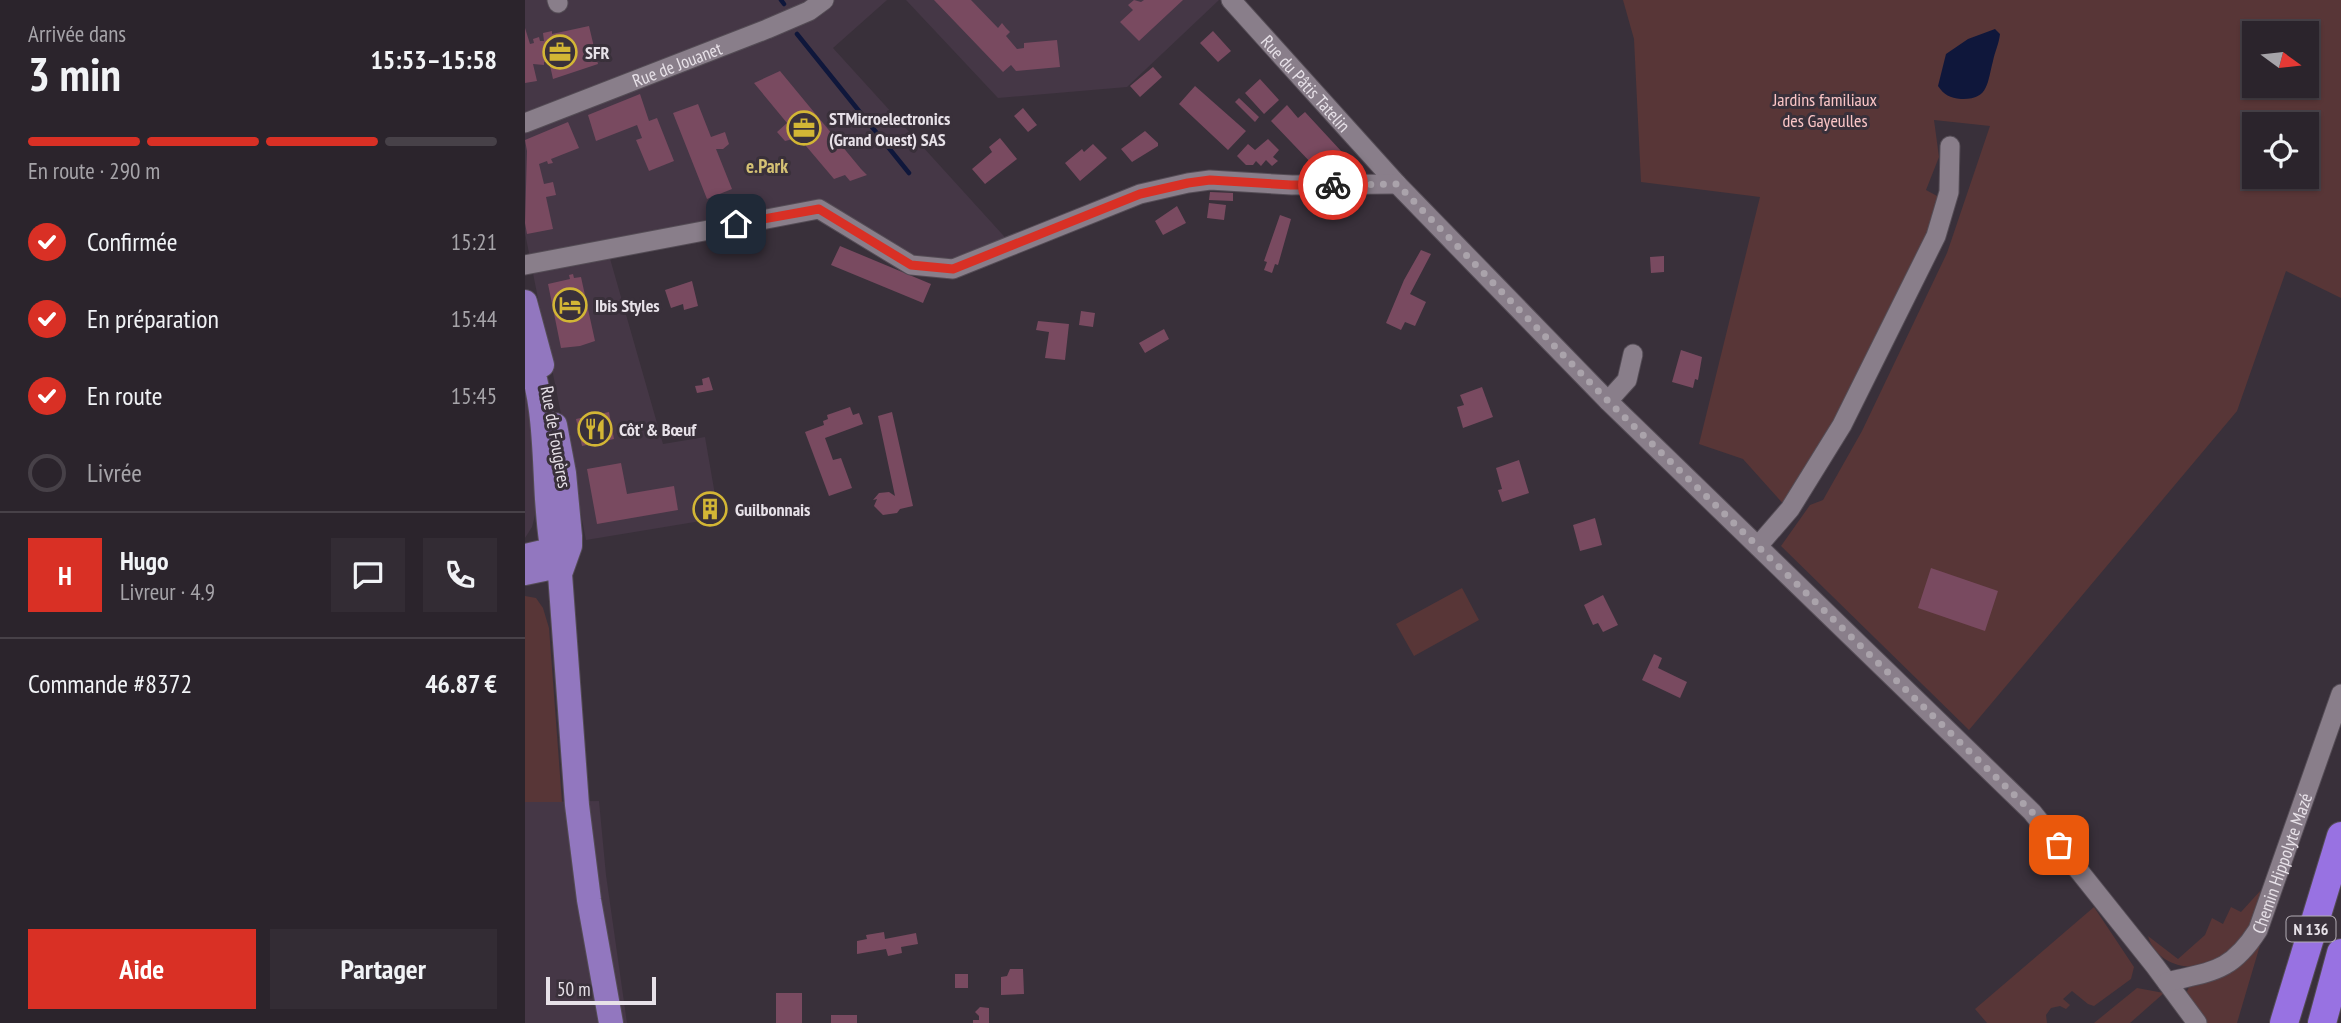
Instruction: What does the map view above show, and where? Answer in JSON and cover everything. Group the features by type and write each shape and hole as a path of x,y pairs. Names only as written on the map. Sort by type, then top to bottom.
{"highway":[{"name":"N 136","path":"2284,1023 2341,836"},
{"name":"N 136","path":"2322,1023 2341,953"}],"main road":[{"name":"Rue de Fougères","path":"525,302 545,375 559,444 569,523 559,558"},
{"path":"525,349 537,391 559,558 577,805 589,900 611,1023"},
{"path":"526,568 540,572 559,558"},
{"path":"526,568 563,612"}],"street":[{"name":"Rue de Jouanet","path":"525,123 767,29 809,11 824,0"},
{"name":"Rue du Pâtis Tatelin","path":"1231,0 1397,184 1608,401 2032,812 2167,982 2196,1023"},
{"path":"1758,546 1790,509 1842,425 1935,236 1950,184 1950,146"},
{"path":"525,265 819,209 911,265 953,269 1140,194 1188,183 1210,180 1291,185 1397,184"},
{"path":"1608,401 1627,380 1633,354"},
{"name":"Chemin Hippolyte Mazé","path":"2167,982 2207,973 2229,964 2239,956 2258,930 2341,694"}],"shaded area":[{"path":"525,0 887,0 833,48 1012,245 953,269 911,265 824,211 607,248 663,444 705,437 719,518 586,540 525,233"},
{"path":"906,0 1219,0 1127,87 998,98"},
{"path":"525,389 534,448 537,507 532,527 525,538"},
{"path":"599,801 606,875 627,1023 525,1023 525,802"}],"green space":[{"name":"Jardins familiaux des Gayeulles","path":"1623,0 2341,0 2341,298 2286,271 2237,411 1969,730 1781,546 1810,505 1823,500 1862,431 1947,253 1990,126 1934,120 1939,157 1926,190 1939,197 1927,243 1841,416 1786,507 1743,459 1699,444 1760,197 1641,182 1634,39"},
{"path":"1462,588 1479,620 1414,656 1396,624"},
{"path":"525,596 536,598 543,608 549,628 562,802 525,802"},
{"path":"2261,890 2245,936 2231,953 2219,961 2191,967 2177,965 2165,959 2155,949 2148,936 2178,959 2205,935 2212,918 2223,924 2231,907 2241,912"},
{"path":"2094,907 2134,967 2131,979 2094,1006 2072,991 2063,999 2070,1005 2066,1009 2060,1006 2051,1008 2046,1015 2047,1023 1987,1023 1975,1009"},
{"path":"2266,925 2237,1023 2206,1023 2186,994 2191,982"},
{"path":"2137,988 2164,993 2130,1023 2094,1023"}],"water":[{"path":"1995,29 2000,34 1988,83 1982,93 1970,99 1945,94 1938,86 1946,54 1968,39"}],"building":[{"path":"934,0 971,0 998,28 1002,23 1010,32 1006,36 1017,49 1024,48 1024,43 1057,40 1060,67 1016,71 1011,65 1003,72"},
{"path":"1134,0 1183,0 1139,41 1120,22 1133,10 1128,5"},
{"name":"SFR","path":"589,26 598,64 553,79 549,61 544,62 544,65 533,64 537,81 525,83 525,28 530,44 534,43 533,39 539,37 540,41 544,41 543,33 552,31 552,34"},
{"path":"1213,31 1231,51 1218,62 1200,43"},
{"path":"1153,67 1162,77 1140,97 1130,86"},
{"name":"STMicroelectronics (Grand Ouest) SAS","path":"780,71 867,175 850,181 845,175 834,179 795,133 792,135 793,139 785,141 777,132 787,123 754,83"},
{"path":"1260,79 1279,100 1264,114 1245,93"},
{"path":"1195,86 1246,131 1228,150 1179,104"},
{"path":"640,94 649,121 657,118 674,161 649,171 636,140 642,138 637,125 596,141 588,115"},
{"path":"1239,98 1259,117 1255,122 1235,102"},
{"path":"698,104 711,137 725,132 729,144 723,149 716,149 732,189 707,199 673,113"},
{"path":"1287,105 1298,118 1305,112 1342,152 1338,155 1348,166 1314,166 1271,121"},
{"path":"1023,108 1037,125 1028,132 1014,116"},
{"path":"568,122 579,148 551,159 553,163 548,164 547,161 539,164 544,184 553,182 556,195 546,197 553,229 527,234 525,140"},
{"path":"1145,131 1158,146 1132,162 1121,149"},
{"path":"1000,138 1017,159 985,184 972,169 992,152 989,147"},
{"path":"1268,139 1279,150 1273,157 1278,161 1272,166 1266,160 1261,166 1256,161 1253,165 1246,165 1237,156 1248,144 1255,150"},
{"path":"1093,144 1107,158 1080,181 1065,163"},
{"path":"1210,192 1233,193 1233,201 1209,200"},
{"path":"1209,203 1226,205 1224,220 1207,218"},
{"path":"1177,206 1186,223 1163,235 1155,221"},
{"path":"1280,215 1291,219 1278,265 1275,264 1272,273 1264,270 1267,262 1264,261"},
{"path":"840,246 931,284 923,303 831,265"},
{"path":"1421,250 1431,254 1410,294 1426,302 1415,326 1405,322 1401,330 1386,323 1404,280"},
{"path":"1664,256 1664,272 1651,273 1650,257"},
{"name":"Ibis Styles","path":"573,274 574,278 581,277 595,341 561,348 548,284 570,279 569,275"},
{"path":"692,281 698,306 684,310 683,304 671,308 665,290"},
{"path":"1081,311 1095,313 1093,327 1079,325"},
{"path":"1038,321 1069,324 1065,360 1045,358 1049,332 1036,330"},
{"path":"1164,329 1169,339 1145,353 1139,343"},
{"path":"1681,350 1702,357 1698,380 1695,379 1693,388 1672,382"},
{"path":"709,377 713,390 697,393 695,386 703,385 702,379"},
{"path":"1482,387 1493,417 1463,428 1457,407 1464,405 1460,395"},
{"path":"850,407 853,415 859,413 863,424 825,438 833,460 841,458 852,488 829,496 805,432 824,425 823,421 828,419 827,415"},
{"name":"Côt' & Bœuf","path":"609,412 614,439 582,446 576,419"},
{"path":"892,412 913,506 900,509 897,513 883,515 874,506 877,499 873,500 879,493 889,492 895,496 878,416"},
{"path":"1519,460 1529,493 1502,502 1498,490 1502,489 1496,468"},
{"path":"621,463 627,494 674,486 678,510 597,524 587,469"},
{"path":"1595,518 1602,545 1580,551 1573,525"},
{"path":"1931,568 1998,591 1985,631 1918,608"},
{"path":"1603,595 1618,625 1603,632 1598,623 1593,625 1584,605"},
{"path":"1654,654 1662,658 1658,668 1687,682 1680,698 1642,680"},
{"path":"884,932 885,939 916,933 918,944 901,947 902,953 888,956 886,949 857,954 857,941 867,939 866,935"},
{"path":"1010,969 1023,969 1024,994 1001,995 1001,977 1007,976"},
{"path":"955,974 968,974 968,988 955,988"},
{"path":"776,993 802,993 802,1023 776,1023"},
{"path":"980,1007 989,1008 989,1023 973,1023 973,1020 979,1020 975,1012"},
{"path":"831,1015 857,1015 857,1023 831,1023"}],"waterway":[{"path":"781,0 784,4"},
{"path":"797,34 909,173"}],"way so far":[{"path":"1333,185 1397,184 1608,401 2032,812 2059,845"}],"place":[{"name":"SFR","path":"560,52"},
{"name":"STMicroelectronics (Grand Ouest) SAS","path":"804,128"},
{"name":"Ibis Styles","path":"570,305"},
{"name":"Côt' & Bœuf","path":"595,429"},
{"name":"Guilbonnais","path":"710,509"}],"district":[{"name":"e.Park","path":"767,166"}],"route":[{"path":"736,224 819,209 911,265 953,269 1140,194 1188,183 1210,180 1333,185"}]}
